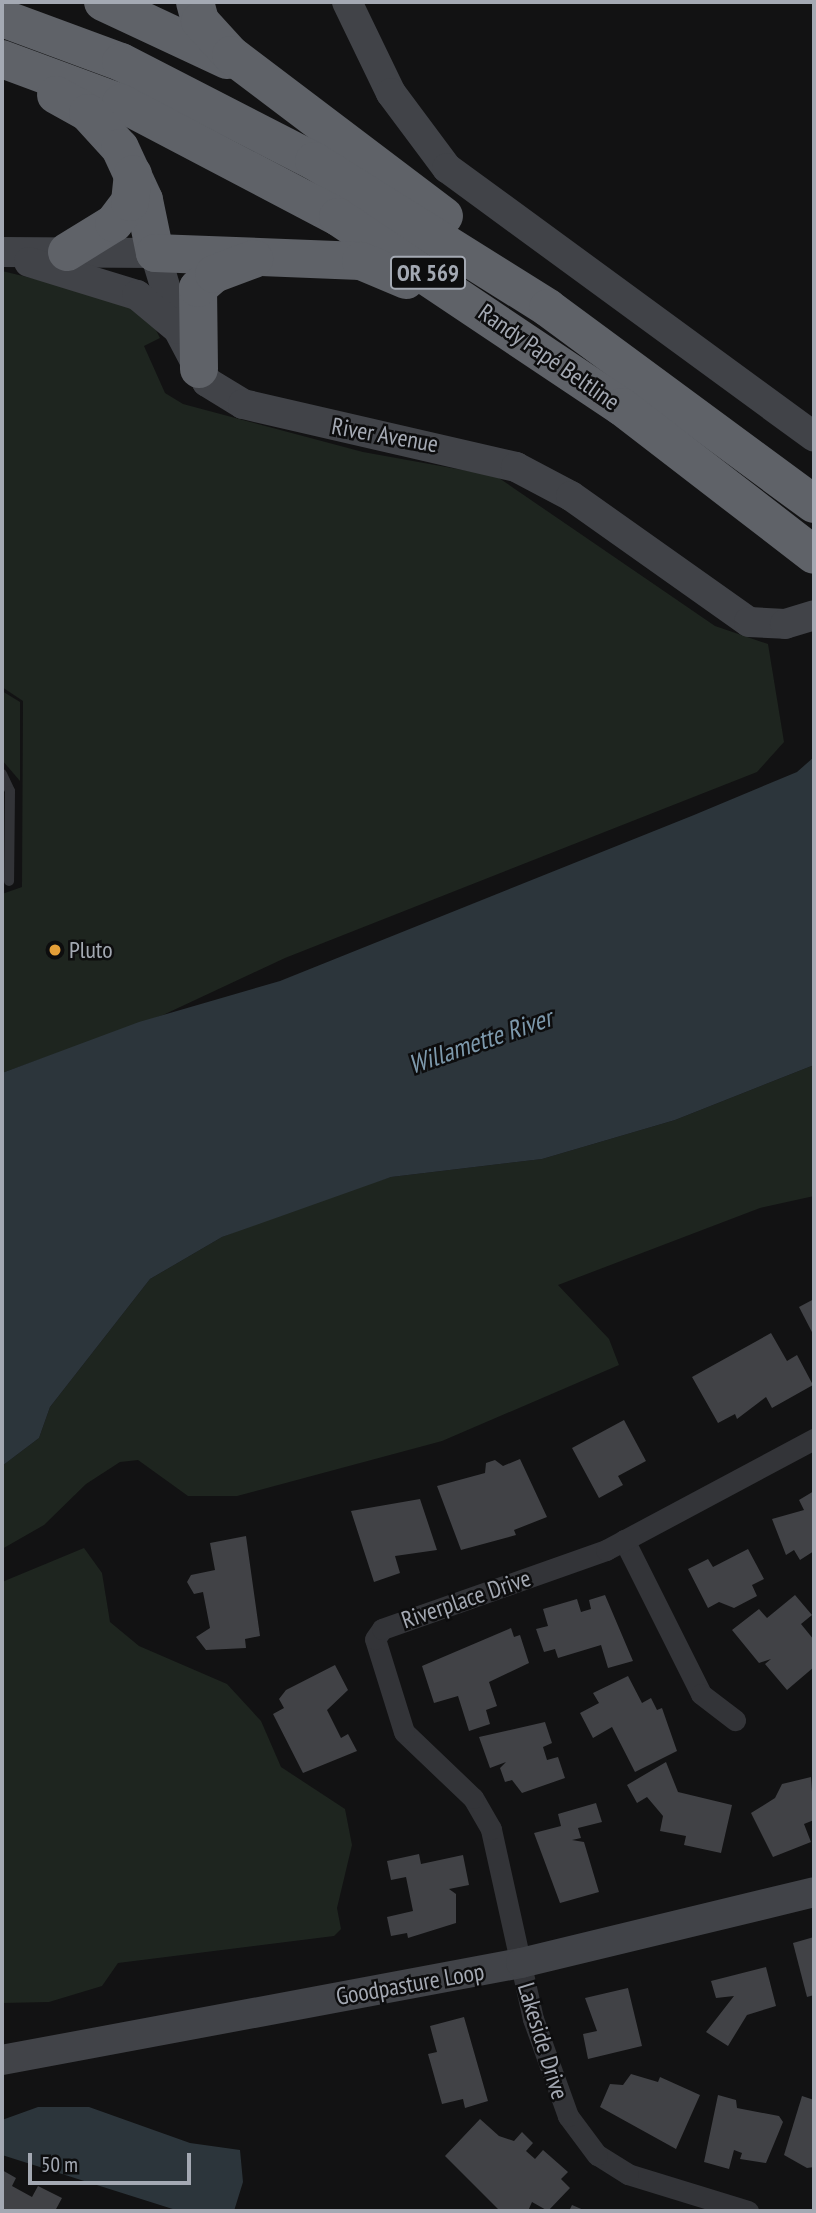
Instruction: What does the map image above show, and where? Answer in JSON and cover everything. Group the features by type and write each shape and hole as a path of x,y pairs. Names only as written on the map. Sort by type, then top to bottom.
{"highway":[{"path":"103,2 261,76"},
{"path":"195,2 218,43 456,225 548,308"},
{"name":"Randy Papé Beltline","path":"2,18 121,62 314,161 548,308 814,505"},
{"name":"Randy Papé Beltline","path":"2,59 121,103 338,217 622,407 814,555"},
{"path":"2,65 88,113 134,174 155,253 267,254 361,261 387,269 725,486"},
{"path":"67,252 114,223 130,202 134,174"},
{"path":"199,369 198,289 214,274 267,254"}],"street":[{"path":"347,2 391,93 447,168 814,437"},
{"path":"2,254 155,253"},
{"name":"River Avenue","path":"155,253 178,329 199,369 219,391 257,410 450,447 516,467 571,496 749,622 785,624 814,615"},
{"path":"2,254 137,295 178,329"},
{"name":"Riverplace Drive","path":"521,1963 487,1818 404,1732 375,1639 383,1629 624,1540 814,1439"},
{"path":"624,1540 701,1694 735,1720"},
{"name":"Goodpasture Loop","path":"2,2060 521,1963 814,1892"},
{"name":"Lakeside Drive","path":"521,1963 553,2086 597,2155 638,2178 748,2211"}],"lane":[{"path":"2,774 10,791 6,832 9,881"}],"shaded area":[{"path":"2,271 119,299 154,326 160,338 144,346 165,393 183,404 363,452 496,476 715,626 768,644 784,742 757,772 285,958 163,1015 2,1073 2,894 22,887 23,701 2,687"},
{"path":"2,691 20,702 20,781 2,760"},
{"path":"814,1065 814,1196 760,1208 558,1285 609,1339 619,1365 442,1441 237,1496 188,1496 138,1460 120,1462 86,1484 44,1525 2,1549 2,1466 39,1438 50,1407 150,1279 222,1237 321,1198 391,1177 542,1159 675,1120"},
{"path":"84,1548 102,1573 110,1622 139,1646 227,1684 261,1721 281,1767 345,1809 352,1845 337,1908 341,1929 334,1936 118,1963 102,1986 49,2002 2,2003 2,1582"}],"water":[{"name":"Willamette River","path":"814,757 814,1065 675,1120 542,1159 391,1177 222,1237 150,1279 50,1407 39,1438 2,1466 2,1073 139,1022 280,981 797,772"},
{"path":"38,2107 89,2107 190,2143 240,2150 243,2182 234,2211 179,2211 2,2155 2,2120"}],"building":[{"path":"814,1299 814,1336 799,1307"},
{"path":"771,1333 787,1361 797,1355 813,1385 772,1408 766,1397 737,1419 735,1414 718,1423 692,1377"},
{"path":"624,1420 646,1461 618,1476 623,1485 599,1498 572,1448"},
{"path":"520,1459 547,1517 514,1530 516,1535 461,1550 437,1486 485,1473 486,1463 495,1460 503,1466"},
{"path":"814,1491 814,1551 800,1560 794,1550 786,1555 772,1519 804,1510 799,1500"},
{"path":"420,1499 437,1550 395,1556 400,1573 374,1582 351,1511"},
{"path":"246,1536 260,1636 245,1639 246,1648 206,1650 196,1637 210,1628 203,1592 194,1594 187,1582 191,1575 215,1570 210,1543"},
{"path":"748,1549 764,1579 752,1585 757,1596 734,1608 719,1602 708,1608 688,1569 708,1559 713,1567"},
{"path":"605,1595 633,1661 608,1668 601,1645 558,1658 555,1649 544,1652 536,1629 548,1626 543,1609 577,1599 581,1612 591,1609 589,1600"},
{"path":"795,1595 812,1615 801,1624 814,1640 814,1667 787,1690 765,1664 771,1659 759,1663 732,1630 759,1609 767,1618"},
{"path":"511,1628 514,1637 520,1635 529,1663 489,1682 497,1706 486,1710 490,1724 469,1731 458,1696 434,1703 422,1666"},
{"path":"335,1665 348,1690 327,1710 341,1738 348,1734 357,1751 303,1773 273,1714 284,1708 279,1699 286,1690"},
{"path":"628,1676 642,1703 651,1698 657,1710 662,1708 677,1751 635,1772 612,1727 593,1738 580,1713 599,1703 593,1693"},
{"path":"545,1722 552,1743 543,1747 547,1760 558,1757 565,1778 522,1793 512,1780 505,1782 500,1768 506,1762 490,1768 479,1737"},
{"path":"666,1762 678,1792 732,1805 721,1853 684,1845 686,1836 660,1831 663,1816 647,1797 637,1803 627,1785"},
{"path":"811,1777 814,1820 804,1824 811,1842 773,1857 751,1813 775,1798 782,1784"},
{"path":"596,1803 602,1822 578,1828 581,1838 572,1840 584,1842 599,1892 560,1903 534,1833 561,1826 558,1814"},
{"path":"419,1854 421,1864 463,1855 469,1885 449,1889 456,1894 456,1923 408,1938 407,1933 391,1936 387,1917 413,1911 406,1877 391,1880 387,1861"},
{"path":"814,1937 814,1995 807,1997 793,1943"},
{"path":"766,1967 776,2006 747,2015 728,2046 706,2032 734,1996 716,1998 711,1981"},
{"path":"628,1988 642,2046 588,2059 583,2034 597,2031 585,1998"},
{"path":"464,2017 488,2101 465,2108 463,2099 442,2104 428,2054 437,2052 430,2026"},
{"path":"631,2074 658,2082 660,2077 700,2095 676,2149 600,2107 610,2084 623,2085"},
{"path":"718,2095 736,2100 737,2108 779,2116 783,2122 766,2163 740,2159 742,2153 734,2150 729,2169 704,2162"},
{"path":"802,2096 814,2100 814,2167 807,2168 784,2155"},
{"path":"480,2119 499,2136 514,2141 522,2132 533,2143 526,2151 535,2159 543,2150 568,2172 561,2179 570,2188 548,2211 532,2202 528,2211 500,2211 445,2156"},
{"path":"2,2170 16,2178 12,2186 32,2197 38,2186 62,2198 55,2211 2,2211"},
{"path":"572,2205 586,2211 569,2211"}],"place":[{"name":"Pluto","path":"55,950"}]}
